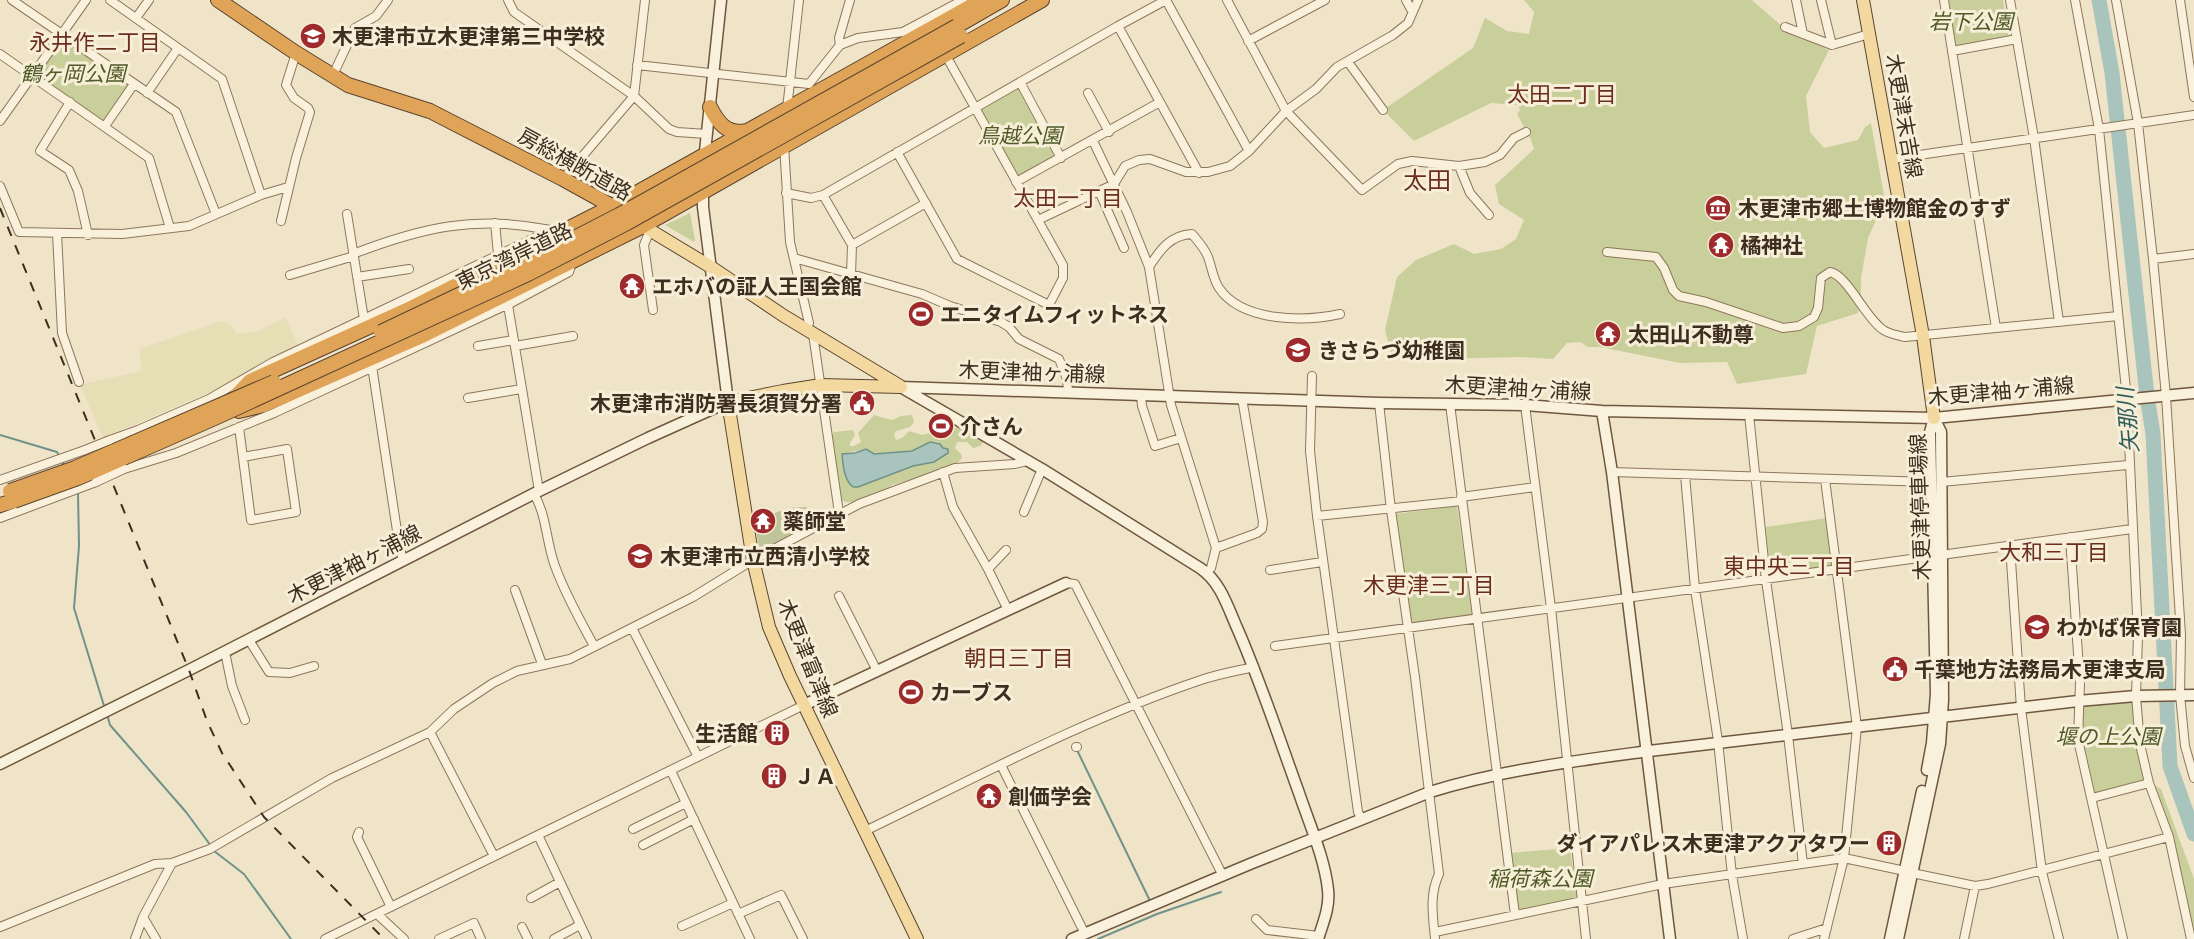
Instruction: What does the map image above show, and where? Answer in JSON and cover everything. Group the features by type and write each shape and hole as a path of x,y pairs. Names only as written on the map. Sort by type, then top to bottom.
{"highway":[{"name":"房総横断道路","path":"218,0 348,85 430,111 563,179 613,206 647,228"},
{"path":"233,399 250,381 412,306 555,232 613,206 982,0"},
{"name":"東京湾岸道路","path":"6,498 89,473 219,416 447,312 607,233 959,31 1002,0"},
{"name":"東京湾岸道路","path":"6,498 296,372 522,265 620,215 959,31 1025,0"},
{"path":"219,416 264,405 308,387 424,335 647,228 703,191 1042,0"},
{"path":"710,107 715,118 726,130 734,132 750,130"}],"main road":[{"name":"木更津末吉線","path":"1863,0 1923,336 1934,418"},
{"name":"房総横断道路","path":"647,228 901,387"},
{"path":"729,402 821,385 901,387"},
{"name":"木更津富津線","path":"729,402 753,560 769,627 804,705 917,939"}],"street":[{"path":"12,0 176,112 216,214"},
{"path":"0,121 86,0"},
{"path":"110,0 222,79 261,195"},
{"path":"136,18 149,0"},
{"path":"333,75 355,28 376,16 388,0"},
{"path":"508,0 514,12 634,96 669,129 707,135"},
{"path":"563,179 634,96 645,0"},
{"path":"722,0 705,155 703,207 729,402"},
{"path":"799,0 784,147 788,221 821,385 839,513"},
{"path":"840,45 839,38 850,0"},
{"path":"637,65 809,84 840,45 858,38 903,32 963,0"},
{"path":"786,193 811,198 823,195 1166,0 1249,151"},
{"path":"1227,0 1286,111 1362,190 1398,164 1412,162 1459,166 1493,159 1500,155 1514,138 1526,132"},
{"path":"1248,41 1325,0"},
{"path":"1406,0 1412,11"},
{"path":"1038,220 1114,184 1125,166 1144,159 1186,172 1199,173 1230,166 1249,151 1286,111 1316,89 1337,67 1393,35 1408,23 1418,0"},
{"path":"1796,0 1803,34"},
{"path":"1821,0 1832,45"},
{"path":"1944,0 1996,328"},
{"path":"2010,0 2034,138 2059,322"},
{"path":"2075,0 2101,128 2118,316 2129,399 2130,458 2128,465 2138,636 2136,696 2140,744 2149,783 2169,837 2191,939"},
{"path":"2116,0 2136,123 2153,259 2181,635 2180,695 2185,746 2194,778"},
{"path":"2180,0 2194,97"},
{"path":"1118,26 1199,173"},
{"path":"1785,27 1832,45 1869,34"},
{"path":"1952,51 2017,39"},
{"path":"147,93 178,48"},
{"path":"281,221 288,187 310,112 294,98 286,85 296,53"},
{"path":"0,54 149,158 170,228"},
{"path":"897,152 957,259 1049,305 1063,278 1063,265 945,54"},
{"path":"1348,62 1383,110"},
{"path":"1020,82 1061,158"},
{"path":"105,126 134,84"},
{"path":"1088,93 1109,132"},
{"path":"70,102 40,151 69,170 78,191 88,235"},
{"path":"1017,182 1160,102"},
{"path":"1892,159 2194,115"},
{"path":"1093,141 1149,267 1168,395 1216,548 1213,563 1207,572"},
{"path":"1459,166 1470,193 1489,215"},
{"path":"0,186 19,232 88,235 122,234 189,226 261,195 288,187"},
{"path":"1099,191 1124,248"},
{"path":"823,195 852,245 851,274"},
{"path":"852,245 926,203"},
{"path":"347,214 364,319"},
{"path":"290,275 354,255 408,234 433,228 465,223 495,223 522,224 555,232"},
{"path":"495,223 498,254"},
{"path":"647,228 644,245 653,310"},
{"path":"0,480 138,430 209,399 273,362 498,254 555,232"},
{"path":"57,233 62,333 79,382"},
{"path":"1149,267 1168,242 1182,235 1192,234 1208,256 1218,287 1235,303 1274,316 1292,319 1318,319 1340,314"},
{"path":"1607,252 1656,257 1664,268 1673,290 1680,296 1706,302 1783,328 1799,326 1814,317 1818,308 1821,278 1826,273 1834,272 1881,329 1905,337 2118,316"},
{"path":"2153,259 2194,254"},
{"path":"794,258 922,294 950,306 1001,322 1010,327 1019,339 1059,359 1067,379 1068,392"},
{"path":"0,518 124,470 176,453 274,413 508,305 569,272 572,262"},
{"path":"357,277 409,269"},
{"path":"508,305 536,492 554,564 594,646"},
{"path":"478,346 573,336"},
{"path":"372,366 403,561"},
{"path":"1312,376 1310,451 1322,562 1358,812 1362,820"},
{"path":"901,387 1042,469 1207,572 1223,596 1254,667 1314,839 1328,890 1327,912 1319,938 1268,930 1256,920"},
{"name":"木更津袖ヶ浦線","path":"901,387 1379,403 1525,405 1602,411 1934,418 2164,396"},
{"path":"468,398 521,388"},
{"path":"2164,396 2194,393"},
{"path":"1142,395 1142,406 1155,446 1181,438"},
{"path":"1216,548 1262,529 1263,522 1242,398"},
{"name":"木更津袖ヶ浦線","path":"0,764 249,640 536,492 729,402"},
{"path":"1379,403 1390,510 1430,792 1439,874 1431,902 1435,936 1515,915 1663,884 1844,858 1975,886 2042,872 2169,837"},
{"path":"1450,404 1515,915"},
{"path":"1525,405 1551,608 1586,939"},
{"path":"1602,411 1612,472 1670,939"},
{"path":"1749,414 1766,579 1803,864"},
{"name":"木更津停車場線","path":"1890,939 1940,744 1938,717 1944,691 1937,556 1936,482 1941,432 1934,418"},
{"path":"238,427 251,520 296,512 287,449 243,457"},
{"path":"0,927 155,864 172,862 210,849 332,778 430,732 454,709 475,694 517,671 570,659 693,597 753,560 839,513 955,468 1015,464 1027,461"},
{"path":"1612,472 1936,482 2128,465"},
{"path":"1024,512 1042,469"},
{"path":"943,472 954,507 1008,610"},
{"path":"1685,475 1695,589 1718,741 1732,875 1743,939"},
{"path":"1824,939 1844,858 1857,727 1825,479"},
{"path":"1317,516 1390,510 1535,487"},
{"path":"1275,646 2132,528"},
{"path":"2070,537 2080,683 2078,740 2123,939"},
{"path":"2010,546 2021,708 2042,872 2059,939"},
{"path":"988,569 1006,550"},
{"path":"1270,570 1322,562"},
{"path":"325,939 804,705 1066,583 1075,584 1223,876"},
{"path":"515,590 542,664"},
{"path":"839,596 877,671"},
{"path":"632,628 698,757"},
{"path":"249,640 269,672 290,673 314,666"},
{"path":"225,652 232,686 245,720"},
{"path":"865,831 1001,765 1136,705 1203,679 1254,667"},
{"path":"1072,939 1430,792 1522,769 1718,741 2078,701 2136,696 2194,695"},
{"path":"430,732 494,856"},
{"path":"1001,765 1085,934"},
{"path":"671,771 750,939"},
{"path":"2091,798 2149,783"},
{"path":"633,829 686,803"},
{"path":"643,845 694,819"},
{"path":"359,832 357,837 391,907"},
{"path":"538,835 587,939"},
{"path":"135,939 143,917 172,862"},
{"name":"木更津停車場線","path":"1898,939 1909,872"},
{"path":"531,898 560,882"},
{"path":"1964,939 1975,886"},
{"path":"738,914 781,895 803,939"},
{"path":"682,926 733,903"},
{"path":"377,914 404,939"},
{"path":"143,917 156,939"},
{"path":"439,939 474,923 482,939"},
{"path":"554,939 580,925"},
{"path":"522,927 528,939"},
{"path":"1793,939 1827,928"}],"shaded area":[{"path":"286,317 298,345 215,390 103,438 80,385 141,371 140,349 221,321 229,324 237,333 244,333 257,332"}],"green space":[{"path":"1524,0 1752,0 1783,27 1829,50 1806,96 1810,132 1824,148 1858,140 1865,127 1871,123 1885,201 1868,238 1858,313 1817,326 1806,374 1737,384 1727,362 1680,363 1600,347 1587,347 1581,342 1567,343 1553,359 1520,357 1435,359 1392,356 1385,330 1397,277 1416,260 1454,244 1474,254 1501,249 1516,239 1524,220 1499,204 1495,185 1534,149 1517,114 1520,110 1518,105 1491,103 1414,141 1383,110 1473,48 1485,18 1507,31 1529,34 1534,12"},
{"name":"岩下公園","path":"1945,0 2003,0 2009,38 1953,46"},
{"name":"鶴ヶ岡公園","path":"62,34 134,84 105,126 32,76"},
{"name":"鳥越公園","path":"1019,88 1053,156 1016,176 979,108"},
{"path":"690,213 695,240 694,242 665,225"},
{"path":"874,415 892,420 912,415 914,422 910,427 896,431 894,435 896,440 909,431 922,435 946,429 950,431 960,425 984,439 983,443 973,448 967,442 957,442 955,448 962,458 953,467 892,485 863,500 850,502 838,499 830,440 834,432 853,430 855,435 850,446 854,446 861,442 858,433","holes":["930,442 937,442 946,448 937,460 913,466 866,484 849,484 842,454 866,449 874,454 912,451"]},
{"path":"1457,506 1472,614 1415,624 1411,620 1396,514"},
{"path":"807,507 814,521 765,550 759,548 756,529 775,522 772,514 788,508"},
{"path":"1827,518 1835,567 1770,576 1766,527"},
{"name":"堰の上公園","path":"2132,702 2135,741 2144,779 2095,794 2083,739 2083,705"},
{"path":"2151,783 2161,789 2194,879 2194,939"},
{"name":"稲荷森公園","path":"1570,848 1577,898 1517,910 1509,853"}],"water":[{"path":"930,442 940,444 943,448 948,449 948,453 934,462 913,466 858,487 853,487 846,476 842,454 866,449 874,454 912,451"}],"waterway":[{"name":"矢那川","path":"2099,0 2112,73 2153,434 2170,766 2194,834"},
{"path":"0,435 57,452 64,465"},
{"path":"78,492 79,546 74,608 105,709"},
{"path":"107,714 110,725 186,812 211,846"},
{"path":"1077,750 1150,901"},
{"path":"214,851 244,874 291,939"},
{"path":"1098,939 1157,914 1221,892"}],"railway":[{"path":"0,208 189,670 207,721 222,753 264,817 384,939"}],"place":[{"name":"木更津市立木更津第三中学校","path":"313,36"},
{"name":"木更津市郷土博物館金のすず","path":"1718,208"},
{"name":"橘神社","path":"1721,245"},
{"name":"エホバの証人王国会館","path":"632,286"},
{"name":"エニタイムフィットネス","path":"921,314"},
{"name":"太田山不動尊","path":"1608,334"},
{"name":"きさらづ幼稚園","path":"1298,350"},
{"name":"木更津市消防署長須賀分署","path":"862,403"},
{"name":"介さん","path":"941,426"},
{"name":"薬師堂","path":"763,521"},
{"name":"木更津市立西清小学校","path":"640,556"},
{"name":"わかば保育園","path":"2037,627"},
{"name":"千葉地方法務局木更津支局","path":"1895,669"},
{"name":"カーブス","path":"911,692"},
{"name":"生活館","path":"777,733"},
{"name":"ＪＡ","path":"774,776"},
{"name":"創価学会","path":"989,796"},
{"name":"ダイアパレス木更津アクアタワー","path":"1889,843"}],"district":[{"name":"永井作二丁目","path":"95,42"},
{"name":"太田二丁目","path":"1562,94"},
{"name":"太田","path":"1427,180"},
{"name":"太田一丁目","path":"1068,198"},
{"name":"大和三丁目","path":"2054,552"},
{"name":"東中央三丁目","path":"1789,566"},
{"name":"木更津三丁目","path":"1429,585"},
{"name":"朝日三丁目","path":"1019,658"}]}
